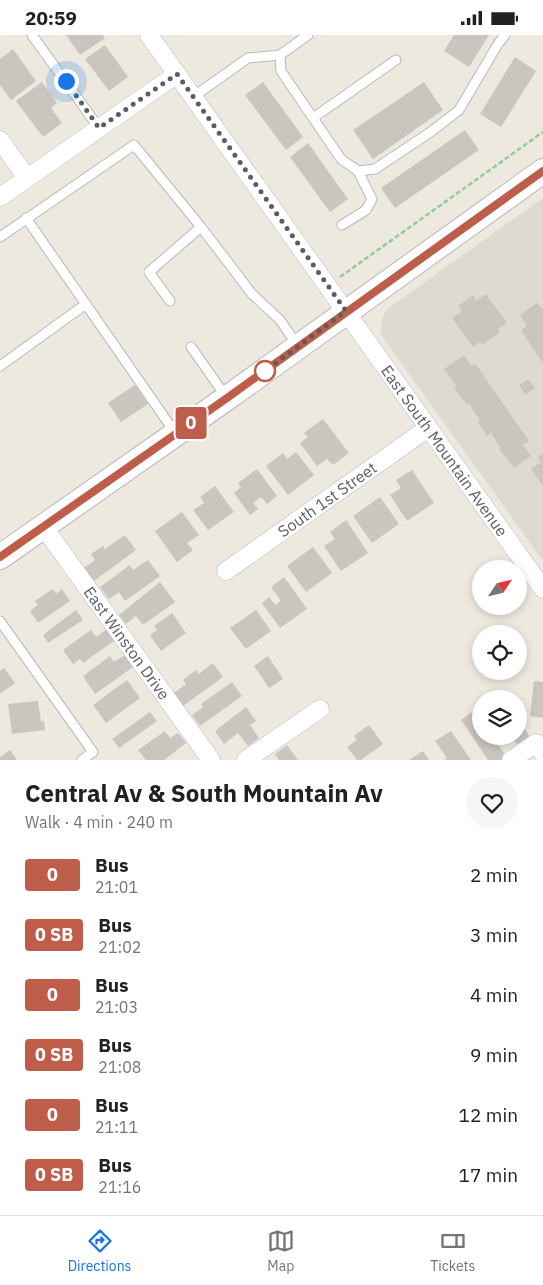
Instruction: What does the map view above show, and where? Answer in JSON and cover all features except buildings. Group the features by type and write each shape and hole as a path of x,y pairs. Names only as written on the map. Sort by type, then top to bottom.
{"main road":[{"path":"0,557 227,398 543,171"}],"street":[{"name":"East South Mountain Avenue","path":"149,35 543,589"},
{"path":"0,197 177,74"},
{"path":"0,141 28,178"},
{"name":"South 1st Street","path":"226,571 428,428"},
{"name":"East Winston Drive","path":"43,527 211,760"},
{"path":"246,760 320,709"},
{"path":"511,760 539,748"}],"lane":[{"path":"32,35 99,128"},
{"path":"193,97 248,58 280,55 308,35"},
{"path":"358,171 375,169 432,131 459,110 505,35"},
{"path":"280,55 280,71 342,159 358,171 372,199 366,210 342,225"},
{"path":"313,118 396,60"},
{"path":"0,237 134,145 201,227 252,294 280,321 299,346"},
{"path":"26,218 176,434"},
{"path":"170,301 149,272 201,227"},
{"path":"0,366 86,304"},
{"path":"191,347 227,398"},
{"path":"0,621 93,752 82,760"}],"path":[{"path":"327,287 543,132"}],"shaded area":[{"path":"543,198 543,561 381,335 381,327 382,319 390,307"}],"bus line":[{"name":"0","path":"0,557 266,371 346,311 543,171"}],"route":[{"path":"66,81 99,128 177,74 327,287 346,311 265,371"}]}
